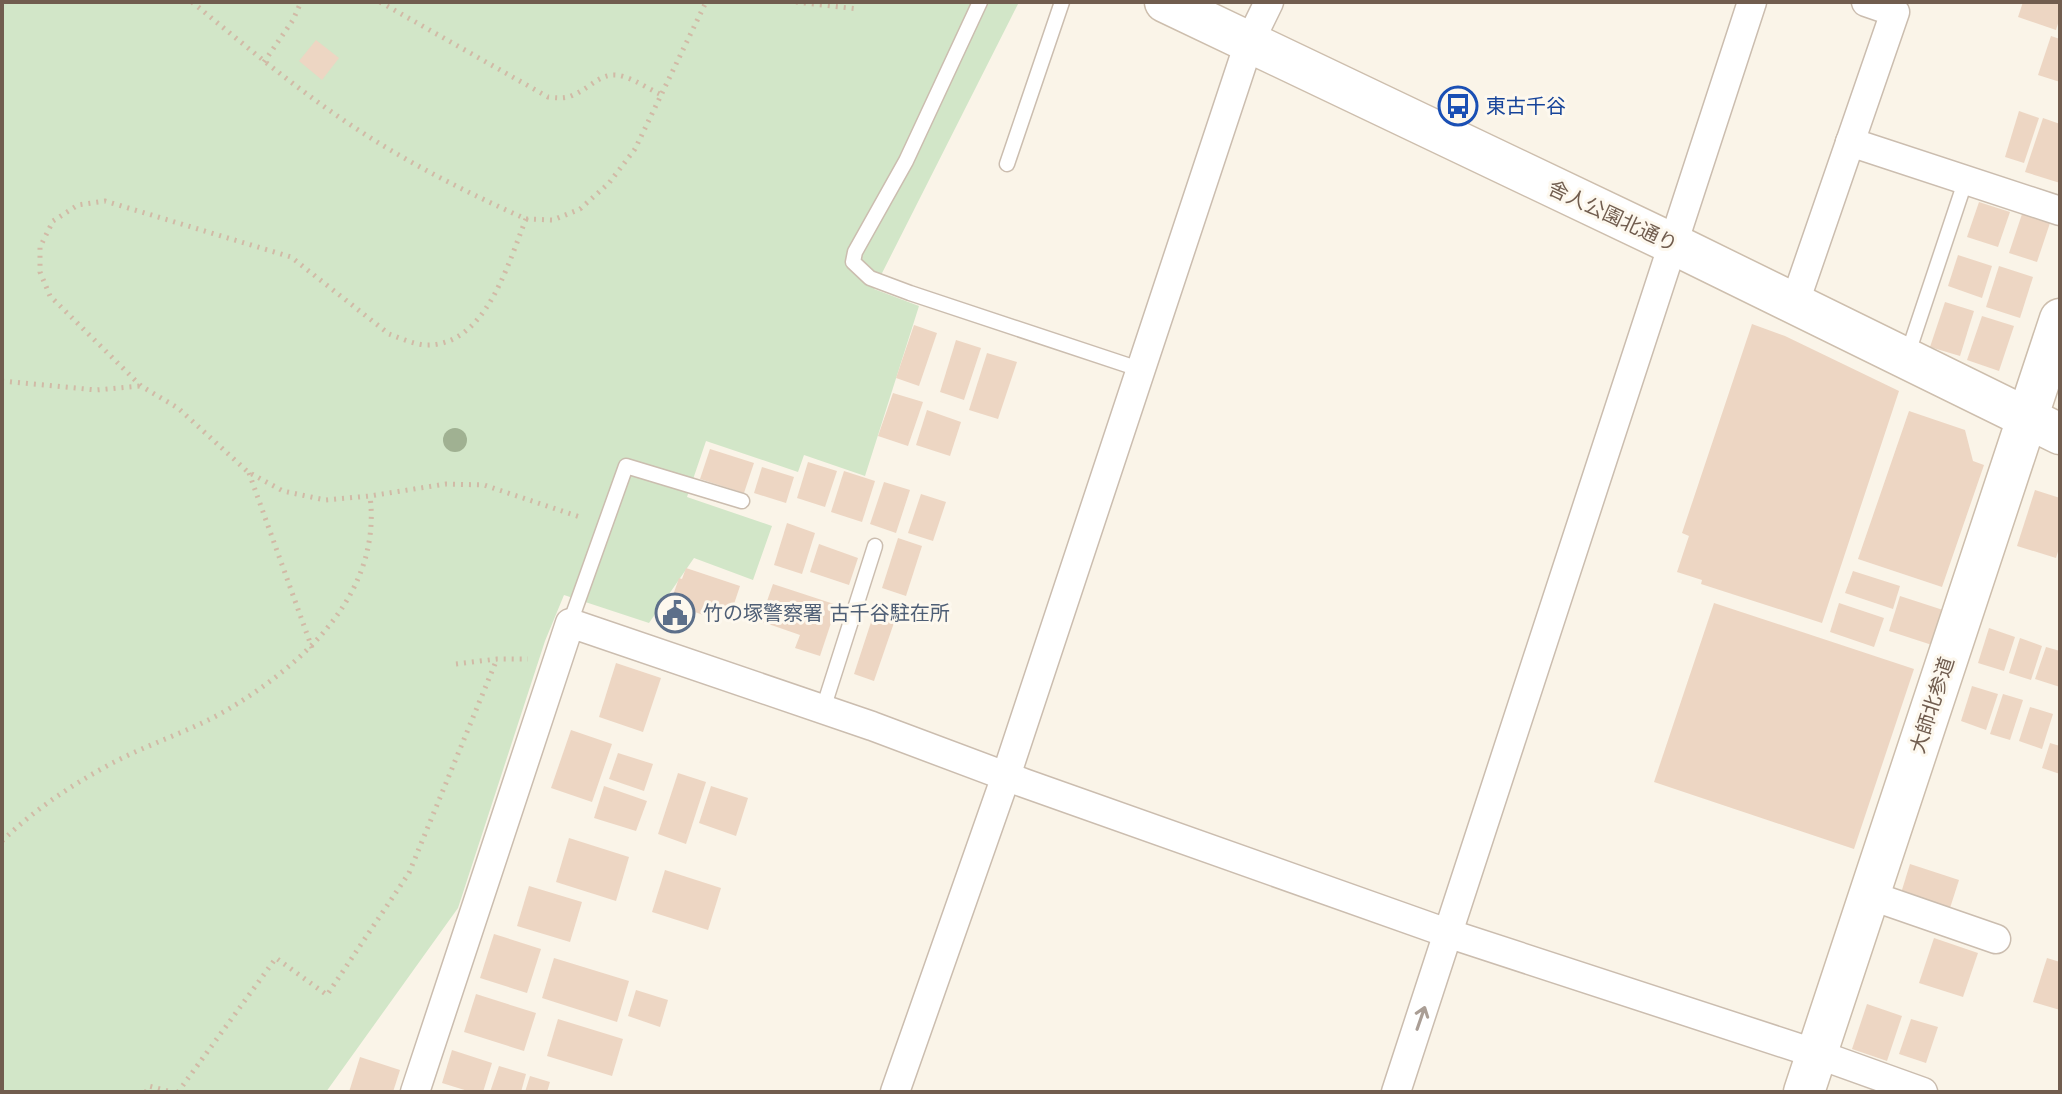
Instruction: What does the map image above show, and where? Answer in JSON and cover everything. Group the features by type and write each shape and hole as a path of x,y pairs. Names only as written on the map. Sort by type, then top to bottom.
{"street":[{"name":"舎人公園北通り","path":"1165,2 1673,244 2043,426"},
{"path":"895,1092 1006,776 1249,43 1269,2"},
{"path":"1396,1092 1752,2"},
{"path":"1794,305 1895,12 1866,2"},
{"path":"1850,142 2060,211"},
{"name":"大師北参道","path":"1804,1092 1869,895 2043,426 2060,319"},
{"path":"415,1092 570,623 823,709 1450,934 1817,1054 1923,1092"},
{"path":"1869,895 1996,939"}],"lane":[{"path":"980,2 906,161 855,252 853,262 870,278 1139,369"},
{"path":"1007,164 1062,2"},
{"path":"1906,359 1965,182"},
{"path":"570,623 626,466 742,501"},
{"path":"823,709 875,546"}],"path":[{"path":"192,2 264,62 363,133 472,195 526,219 553,220 580,209 609,183 635,149 706,2"},
{"path":"264,62 293,20 301,2"},
{"path":"380,2 548,97 576,95 598,77 610,75 624,77 660,94"},
{"path":"796,2 858,9"},
{"path":"526,219 488,307 461,334 444,342 426,345 389,334 291,257 105,201 78,205 53,221 40,247 40,272 50,296 141,386 178,408 248,472 283,491 325,500 446,484 484,485 530,498 604,526"},
{"path":"2,381 96,390 141,386"},
{"path":"248,472 312,648"},
{"path":"2,841 30,814 66,790 148,745 232,707 312,648 340,613 357,581 374,524 370,496"},
{"path":"456,664 497,659 535,659 557,663"},
{"path":"146,1092 149,1086 175,1092 276,958 327,995 409,873 497,659"}],"green space":[{"path":"2,2 1019,2 874,289 919,306 865,476 804,455 798,472 706,441 687,497 772,526 753,580 694,558 649,623 564,595 545,641 458,908 326,1092 2,1092"}],"building":[{"path":"2023,2 2060,2 2056,30 2018,17"},
{"path":"2051,36 2060,39 2060,82 2038,75"},
{"path":"316,40 339,58 322,80 299,61"},
{"path":"2019,111 2039,118 2024,163 2005,157"},
{"path":"2043,118 2060,124 2060,183 2025,172"},
{"path":"1979,202 2010,212 1998,247 1967,237"},
{"path":"2022,214 2050,223 2037,262 2009,253"},
{"path":"1958,255 1992,266 1982,298 1948,286"},
{"path":"1999,266 2033,277 2020,318 1986,307"},
{"path":"1945,302 1974,311 1960,356 1930,347"},
{"path":"1982,316 2014,326 1999,371 1967,360"},
{"path":"1752,324 1785,336 1899,391 1822,623 1701,584 1702,580 1677,572 1689,536 1682,533"},
{"path":"914,325 937,333 919,386 896,378"},
{"path":"956,340 981,348 964,400 940,392"},
{"path":"987,353 1017,362 998,419 969,410"},
{"path":"893,393 923,402 908,446 878,436"},
{"path":"927,410 961,422 950,456 916,445"},
{"path":"1909,411 1965,430 1973,461 1984,465 1942,587 1858,559"},
{"path":"710,449 754,463 744,493 700,479"},
{"path":"808,462 837,471 825,507 797,498"},
{"path":"762,467 794,477 786,503 754,493"},
{"path":"844,471 875,481 862,522 831,512"},
{"path":"884,482 910,490 896,533 870,524"},
{"path":"2035,490 2060,498 2060,545 2056,558 2017,546"},
{"path":"921,494 946,502 933,541 908,533"},
{"path":"787,523 815,533 802,574 774,565"},
{"path":"898,538 922,546 906,596 882,588"},
{"path":"819,544 858,558 849,585 810,572"},
{"path":"686,568 740,586 730,616 706,607 703,615 684,608 680,623 665,618 679,578 682,579"},
{"path":"1853,571 1900,586 1893,609 1845,593"},
{"path":"773,584 837,605 820,656 795,648 800,635 760,621"},
{"path":"1900,596 1943,610 1932,645 1889,631"},
{"path":"1714,603 1914,669 1854,849 1654,782"},
{"path":"1839,603 1884,618 1874,647 1830,632"},
{"path":"876,607 897,614 874,681 854,674"},
{"path":"1989,628 2015,637 2004,671 1978,663"},
{"path":"2020,638 2042,646 2031,680 2009,673"},
{"path":"2046,647 2060,651 2060,687 2035,679"},
{"path":"616,663 661,678 643,732 599,717"},
{"path":"1972,686 1998,694 1986,730 1961,721"},
{"path":"2003,694 2023,700 2010,740 1990,734"},
{"path":"2030,707 2053,714 2042,749 2019,741"},
{"path":"571,730 612,744 592,802 551,788"},
{"path":"2050,743 2060,746 2060,774 2042,768"},
{"path":"618,753 653,764 644,791 609,779"},
{"path":"678,773 706,782 686,844 658,834"},
{"path":"604,786 647,801 636,831 594,818"},
{"path":"711,786 748,798 736,836 699,823"},
{"path":"569,838 629,857 616,901 556,882"},
{"path":"1910,864 1959,880 1950,908 1901,893"},
{"path":"665,870 721,888 708,930 652,912"},
{"path":"529,886 582,902 570,942 517,926"},
{"path":"494,934 541,949 527,993 480,978"},
{"path":"1934,938 1978,953 1963,997 1919,983"},
{"path":"554,958 629,981 617,1022 542,998"},
{"path":"2047,958 2060,962 2060,1010 2033,1002"},
{"path":"636,990 668,1000 660,1027 628,1016"},
{"path":"476,994 536,1013 524,1051 464,1032"},
{"path":"1867,1004 1902,1016 1887,1061 1852,1049"},
{"path":"558,1019 623,1039 612,1076 547,1056"},
{"path":"1911,1019 1938,1027 1926,1063 1899,1054"},
{"path":"452,1050 492,1063 483,1092 471,1092 442,1083"},
{"path":"360,1057 400,1070 393,1092 349,1092"},
{"path":"499,1066 526,1074 521,1092 490,1092"},
{"path":"530,1076 550,1082 547,1092 525,1092"}],"place":[{"name":"東古千谷","path":"1458,106"},
{"name":"竹の塚警察署 古千谷駐在所","path":"675,613"}]}
